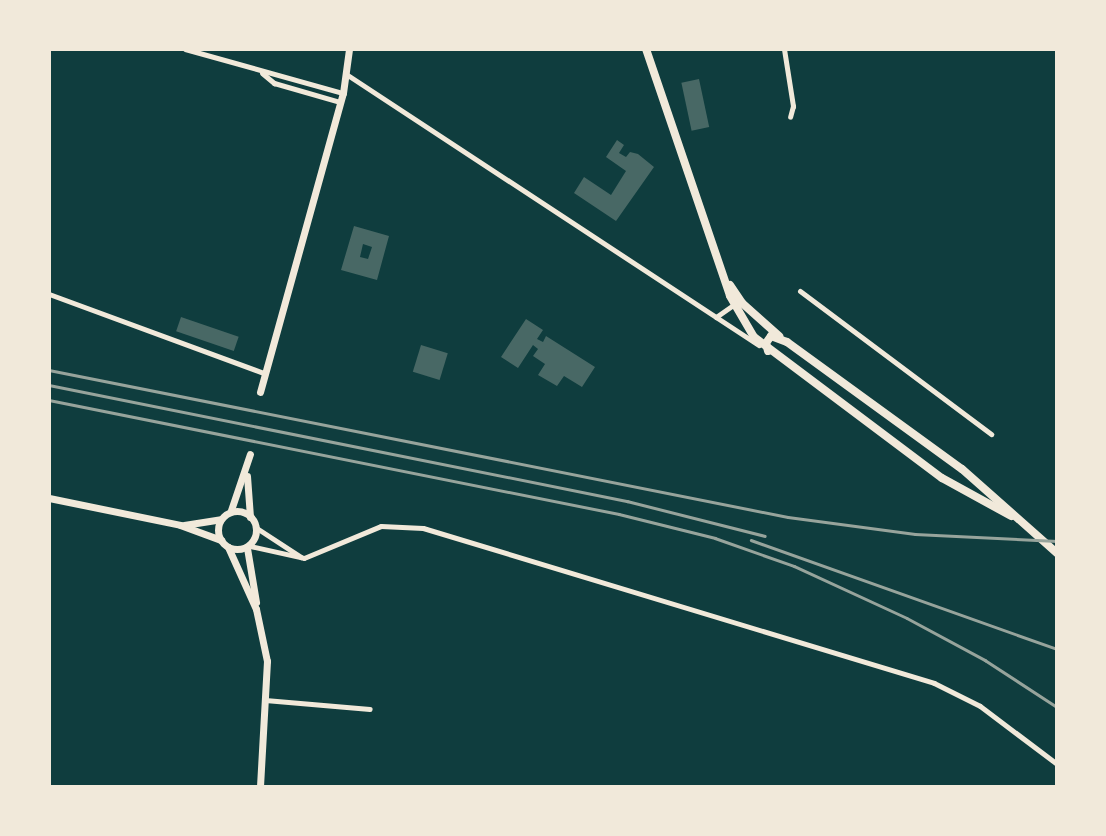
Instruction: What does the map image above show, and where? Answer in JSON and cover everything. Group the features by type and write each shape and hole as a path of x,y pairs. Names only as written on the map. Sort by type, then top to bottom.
{"main road":[{"path":"646,49 723,276 765,349 942,478 1011,516"},
{"path":"736,302 962,469 1011,516 1057,553"},
{"path":"765,349 771,336 787,342"},
{"path":"942,478 952,479 962,469"}],"street":[{"path":"186,49 342,93"},
{"path":"260,392 340,102 349,49"},
{"path":"784,49 793,106 790,117"},
{"path":"260,71 274,83 340,102"},
{"path":"346,74 765,349"},
{"path":"800,291 992,434"},
{"path":"49,294 264,373"},
{"path":"716,317 736,302"},
{"path":"180,525 221,519 232,510 250,454"},
{"path":"247,470 250,517 255,527 274,543 304,558"},
{"path":"49,498 180,525 222,540 229,547 256,610"},
{"path":"232,510 250,517"},
{"path":"221,519 222,540"},
{"path":"229,547 248,547 304,558 381,526 423,528 934,683 980,706 1057,764"},
{"path":"255,527 248,547 256,610 268,670 260,787"},
{"path":"265,700 370,709"}],"building":[{"path":"699,79 709,127 692,131 681,83"},
{"path":"617,140 624,145 619,153 626,157 630,152 638,154 654,167 616,221 574,193 584,177 611,195 626,171 606,157"},
{"path":"354,226 389,236 377,280 341,270","holes":["363,244 372,247 368,259 360,257"]},
{"path":"181,317 239,337 234,351 176,331"},
{"path":"526,319 543,330 537,339 543,342 546,336 595,367 582,387 564,376 557,386 538,375 545,364 533,356 538,349 533,345 518,368 501,357"},
{"path":"421,345 448,353 440,380 413,372"}],"railway":[{"path":"49,370 788,517 915,534 1057,541"},
{"path":"49,385 627,501 765,536"},
{"path":"49,400 619,514 715,538 794,566 907,618 985,660 1057,707"},
{"path":"751,540 1057,649"}]}
